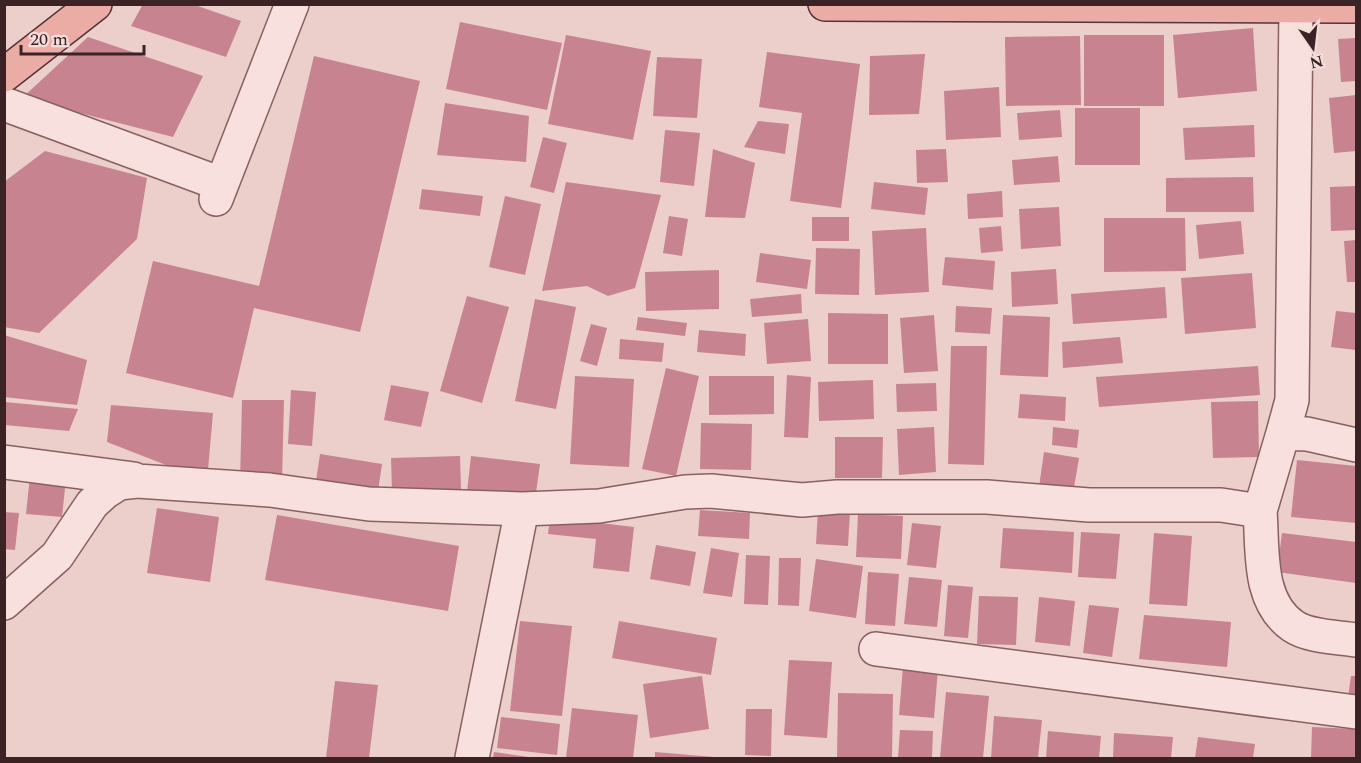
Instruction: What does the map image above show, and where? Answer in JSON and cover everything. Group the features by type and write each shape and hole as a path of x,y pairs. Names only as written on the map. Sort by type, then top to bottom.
{"main road":[{"path":"4,75 95,4"},
{"path":"825,4 1356,6"}],"street":[{"path":"4,104 219,191 292,4"},
{"path":"1296,6 1292,400 1260,511 1265,586 1271,602 1294,627 1323,636 1356,640"},
{"path":"1283,433 1307,434 1356,445"},
{"path":"4,462 154,482 270,490 369,504 522,509 599,506 685,492 711,491 802,500 837,497 987,497 1089,505 1221,505 1260,511"},
{"path":"4,603 57,556 92,504 105,492 119,483 154,482"},
{"path":"472,759 522,509"},
{"path":"876,649 1356,712"}],"building":[{"path":"143,4 192,4 241,21 226,57 131,26"},
{"path":"460,22 562,43 547,110 446,89"},
{"path":"1253,28 1257,91 1178,98 1173,35"},
{"path":"566,35 651,51 633,140 548,124"},
{"path":"1084,35 1164,35 1164,106 1084,106"},
{"path":"1080,36 1081,105 1006,106 1005,37"},
{"path":"88,37 203,76 173,137 22,98"},
{"path":"1356,38 1356,81 1341,82 1338,39"},
{"path":"767,52 860,64 841,208 790,201 802,113 759,107"},
{"path":"925,54 919,114 869,115 870,56"},
{"path":"314,56 420,81 360,332 254,308 233,398 126,373 153,261 259,286"},
{"path":"657,57 702,59 697,118 653,116"},
{"path":"999,87 1001,137 946,140 944,91"},
{"path":"1356,95 1356,151 1334,153 1329,98"},
{"path":"445,103 529,116 526,162 437,155"},
{"path":"1075,108 1140,108 1140,165 1075,165"},
{"path":"1060,110 1062,137 1019,140 1017,113"},
{"path":"758,121 789,124 785,154 744,147"},
{"path":"1254,125 1255,157 1185,160 1183,128"},
{"path":"665,130 700,133 694,186 660,182"},
{"path":"543,137 567,143 554,193 530,187"},
{"path":"713,149 755,163 745,218 705,217"},
{"path":"946,149 948,182 917,183 916,150"},
{"path":"45,151 147,178 137,239 39,333 4,327 4,182"},
{"path":"1058,156 1060,182 1014,185 1012,160"},
{"path":"1253,177 1254,212 1166,212 1166,178"},
{"path":"566,182 661,195 635,288 608,296 587,286 542,291"},
{"path":"874,182 928,188 925,215 871,209"},
{"path":"1356,186 1356,230 1331,231 1330,187"},
{"path":"422,189 483,196 480,216 419,209"},
{"path":"1002,191 1003,217 968,219 967,194"},
{"path":"505,196 541,204 525,275 489,267"},
{"path":"1059,207 1061,246 1021,249 1019,209"},
{"path":"669,216 688,219 682,256 663,253"},
{"path":"812,217 849,217 849,241 812,241"},
{"path":"1104,218 1185,218 1186,271 1104,272"},
{"path":"1241,221 1244,254 1199,259 1196,225"},
{"path":"1001,226 1003,251 981,253 979,228"},
{"path":"926,228 929,292 875,295 872,231"},
{"path":"1356,240 1356,282 1347,282 1344,241"},
{"path":"816,248 860,249 859,295 815,294"},
{"path":"760,253 811,260 807,289 756,282"},
{"path":"945,257 995,261 993,290 942,285"},
{"path":"1056,269 1058,304 1012,307 1011,272"},
{"path":"719,270 719,309 646,311 645,272"},
{"path":"1252,273 1256,328 1185,334 1181,278"},
{"path":"1165,287 1167,318 1073,324 1071,294"},
{"path":"801,294 802,313 752,317 750,299"},
{"path":"467,296 509,307 482,403 440,391"},
{"path":"535,299 576,307 556,409 515,401"},
{"path":"956,306 992,308 990,334 955,332"},
{"path":"1336,311 1356,313 1356,350 1331,347"},
{"path":"828,313 888,314 888,364 828,364"},
{"path":"934,315 938,371 904,373 900,318"},
{"path":"1003,315 1050,317 1048,377 1000,375"},
{"path":"638,317 687,323 685,336 636,330"},
{"path":"808,319 811,361 767,364 764,323"},
{"path":"591,324 607,328 597,366 580,361"},
{"path":"699,330 746,334 745,356 697,352"},
{"path":"4,335 87,360 77,405 4,397"},
{"path":"1120,337 1123,363 1063,368 1062,342"},
{"path":"620,339 664,343 662,362 619,359"},
{"path":"951,346 987,346 984,465 948,464"},
{"path":"1258,366 1260,395 1099,407 1096,377"},
{"path":"666,368 699,376 676,476 642,469"},
{"path":"787,375 811,377 808,438 784,437"},
{"path":"575,376 634,379 629,467 570,464"},
{"path":"709,376 774,376 774,414 709,415"},
{"path":"873,380 874,419 819,421 818,382"},
{"path":"936,383 937,411 897,412 896,384"},
{"path":"391,385 429,392 421,427 384,420"},
{"path":"291,390 316,392 312,446 288,444"},
{"path":"1020,394 1066,397 1065,421 1018,418"},
{"path":"242,400 284,400 282,482 240,482"},
{"path":"1258,401 1259,457 1213,458 1211,402"},
{"path":"5,402 78,409 69,431 5,425"},
{"path":"111,405 213,413 207,481 107,442"},
{"path":"701,423 752,424 751,470 700,469"},
{"path":"934,427 936,472 899,475 897,429"},
{"path":"1053,427 1079,430 1077,448 1052,445"},
{"path":"835,437 883,437 882,478 835,478"},
{"path":"1044,452 1079,458 1073,493 1039,487"},
{"path":"320,454 382,464 377,498 315,488"},
{"path":"460,456 461,489 392,491 391,458"},
{"path":"471,456 540,464 535,500 467,492"},
{"path":"1297,460 1356,466 1356,523 1291,517"},
{"path":"30,476 66,479 62,517 26,514"},
{"path":"157,508 219,517 210,582 147,573"},
{"path":"700,510 750,513 749,539 698,536"},
{"path":"818,510 850,512 848,546 816,544"},
{"path":"4,512 19,513 15,550 4,549"},
{"path":"858,514 903,516 901,559 856,557"},
{"path":"277,515 459,546 448,611 265,580"},
{"path":"550,517 634,527 629,572 593,568 596,539 548,534"},
{"path":"912,523 941,526 936,568 907,565"},
{"path":"1003,528 1074,532 1072,573 1000,568"},
{"path":"1081,532 1120,534 1116,579 1078,577"},
{"path":"1154,533 1192,536 1187,606 1149,604"},
{"path":"1282,533 1356,542 1356,583 1277,572"},
{"path":"656,545 696,552 690,586 650,579"},
{"path":"711,548 739,553 732,597 703,593"},
{"path":"746,555 770,556 768,605 744,604"},
{"path":"779,558 801,558 799,606 778,605"},
{"path":"816,559 863,566 856,618 809,611"},
{"path":"868,572 899,574 895,626 865,624"},
{"path":"909,577 942,580 937,627 904,624"},
{"path":"948,585 973,587 968,638 944,636"},
{"path":"979,596 1018,597 1016,645 977,644"},
{"path":"1039,597 1075,601 1070,646 1035,642"},
{"path":"1089,605 1119,608 1112,657 1083,653"},
{"path":"1144,615 1231,622 1227,667 1139,659"},
{"path":"520,621 572,626 562,716 510,711"},
{"path":"619,621 717,638 711,675 612,658"},
{"path":"789,660 832,662 827,738 784,735"},
{"path":"903,667 938,669 934,718 899,715"},
{"path":"702,676 709,729 650,738 643,684"},
{"path":"1351,676 1356,676 1356,698 1348,697"},
{"path":"335,681 378,685 369,758 326,758"},
{"path":"946,692 989,696 983,758 940,758"},
{"path":"838,693 893,694 892,758 837,758"},
{"path":"572,708 638,715 633,758 566,758"},
{"path":"746,709 772,709 771,756 745,755"},
{"path":"994,716 1042,720 1038,758 991,758"},
{"path":"501,717 560,724 557,755 497,748"},
{"path":"1312,727 1356,729 1356,758 1311,758"},
{"path":"900,730 933,731 932,758 898,758"},
{"path":"1048,731 1101,736 1099,758 1046,758"},
{"path":"1114,733 1173,737 1171,758 1113,758"},
{"path":"1198,737 1255,744 1253,758 1195,758"},
{"path":"494,752 528,757 528,758 493,758"},
{"path":"655,752 714,757 714,758 655,758"}]}
